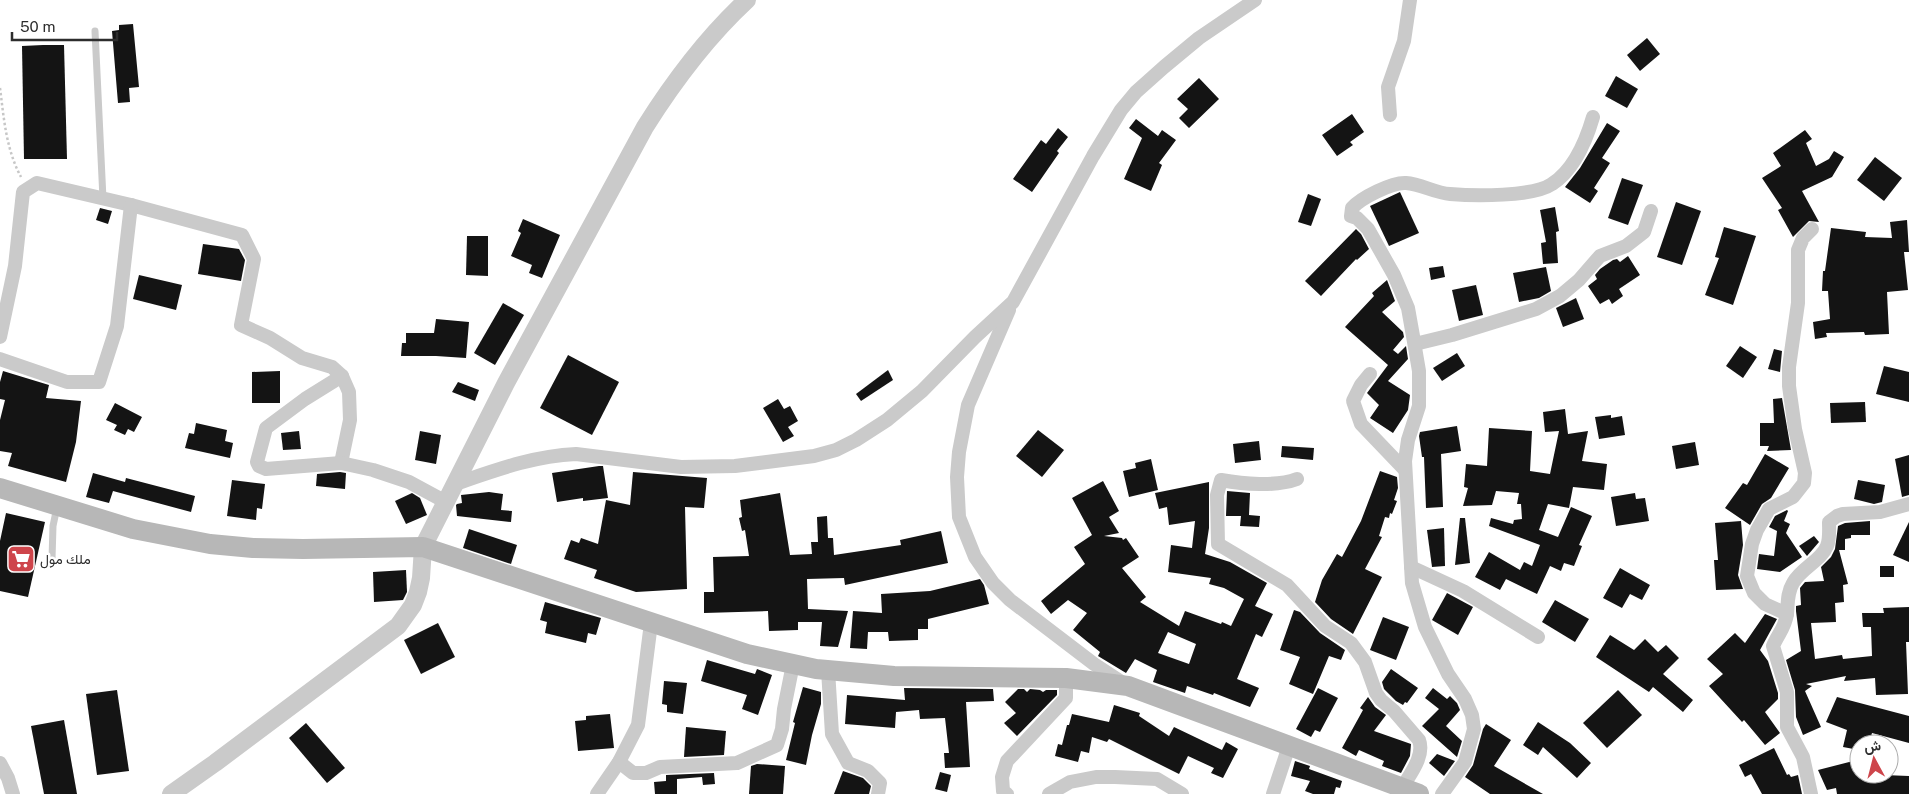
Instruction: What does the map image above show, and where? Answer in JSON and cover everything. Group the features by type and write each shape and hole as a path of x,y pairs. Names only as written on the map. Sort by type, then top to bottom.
{"main road":[{"path":"0,488 133,529 230,546 303,549 423,547 747,654 793,664 828,670 894,676 1066,678 1128,686 1410,791"}],"street":[{"path":"171,794 398,626 413,605 418,592 423,547 511,375 645,127 665,95 694,58 726,20 747,0"},
{"path":"1128,686 1094,664 1010,600 993,583 975,557 959,517 957,477 959,452 968,405 1013,302 1093,156 1122,110 1136,92 1164,67 1200,38 1255,0"},
{"path":"1390,115 1388,87 1404,41 1410,0"},
{"path":"1442,794 1465,762 1474,730 1472,715 1465,699 1448,674 1425,627 1412,583 1405,470 1408,440 1419,406 1419,371 1408,308 1403,292 1368,229 1357,218 1352,216 1352,208 1361,199 1396,184 1406,183 1450,194 1508,194 1532,191 1552,184 1566,171 1579,152 1588,135 1593,117"},
{"path":"0,337 15,266 23,192 37,183 131,205 242,236 254,259 241,326 270,338 302,358 332,367 342,376 349,392 350,420 341,463"},
{"path":"0,359 68,382 100,382 117,326 131,205"},
{"path":"1414,344 1452,335 1536,309 1560,296 1579,280 1600,256 1626,246 1644,232 1652,211"},
{"path":"1787,614 1765,604 1754,593 1747,576 1752,544 1769,509 1793,497 1804,483 1805,473 1795,428 1789,386 1789,367 1798,303 1798,250 1803,238 1812,229"},
{"path":"455,484 535,458 560,454 576,454 690,467 754,464 814,456 836,450 856,440 887,420 922,391 975,337 1013,302"},
{"path":"1370,374 1353,401 1360,424 1405,470"},
{"path":"342,376 305,399 266,428 257,462 260,466 266,469 341,463 373,470 409,482 446,502"},
{"path":"1297,479 1283,484 1234,483 1221,480 1217,495 1218,544 1287,586 1325,626 1351,642 1365,662 1376,693 1419,740 1421,746 1410,791"},
{"path":"1811,794 1804,757 1787,727 1787,692 1773,646 1781,633 1787,614 1787,597 1793,583 1828,545 1829,522 1843,514 1880,512 1909,504"},
{"path":"1411,567 1463,590 1538,637"},
{"path":"597,794 620,762 638,725 651,623"},
{"path":"620,762 633,773 646,773 660,767 737,763 777,745 782,729 793,664"},
{"path":"828,670 832,734 848,763 868,771 880,783 878,794"},
{"path":"1007,794 1003,790 1002,777 1007,761 1066,698 1066,678"},
{"path":"1273,794 1289,746"},
{"path":"0,763 8,778 13,794"},
{"path":"1049,794 1070,782 1096,777 1157,779 1182,794"}],"lane":[{"path":"95,31 103,199"},
{"path":"52,559 53,526 57,506"}],"path":[{"path":"0,88 5,134 16,166 28,189"}],"building":[{"path":"133,24 139,87 129,88 130,102 118,103 112,31 119,30 119,25"},
{"path":"1647,38 1660,54 1640,71 1627,55"},
{"path":"64,45 67,159 24,159 22,46"},
{"path":"1616,76 1638,89 1627,108 1605,96"},
{"path":"1199,78 1219,99 1189,128 1179,118 1188,109 1177,99"},
{"path":"1352,114 1364,132 1350,142 1353,145 1337,156 1322,135"},
{"path":"1136,119 1158,136 1162,130 1176,140 1159,163 1162,165 1151,191 1124,179 1142,138 1129,128"},
{"path":"1607,123 1620,131 1602,158 1610,163 1594,188 1598,191 1590,203 1565,187 1580,168"},
{"path":"1058,128 1068,137 1057,151 1059,153 1032,192 1013,179 1041,140 1046,144"},
{"path":"1805,130 1812,139 1806,143 1816,166 1829,159 1834,151 1844,157 1832,177 1802,191 1819,222 1809,221 1793,237 1778,210 1782,208 1762,178 1781,166 1773,153"},
{"path":"1875,157 1902,178 1884,201 1857,180"},
{"path":"1622,178 1643,185 1628,225 1608,218"},
{"path":"1400,192 1419,233 1389,246 1370,206"},
{"path":"1308,194 1321,199 1311,226 1298,222"},
{"path":"1676,202 1701,211 1682,265 1657,257"},
{"path":"1555,207 1559,231 1556,232 1558,263 1543,264 1541,243 1546,242 1540,210"},
{"path":"100,208 112,211 108,224 96,220"},
{"path":"523,219 560,235 542,278 529,273 532,265 511,256 521,233 518,231"},
{"path":"1907,220 1909,252 1904,252 1908,290 1887,292 1889,334 1865,335 1864,332 1826,333 1827,337 1815,339 1813,322 1830,319 1828,291 1822,291 1823,271 1825,271 1831,228 1866,232 1865,237 1892,238 1890,222"},
{"path":"1724,227 1756,236 1733,305 1705,295 1719,258 1715,257"},
{"path":"1356,229 1369,249 1356,259 1321,296 1305,281"},
{"path":"467,236 488,236 488,276 466,275"},
{"path":"203,244 239,249 245,260 241,281 198,274"},
{"path":"1628,256 1640,275 1619,289 1623,296 1612,304 1609,299 1600,304 1588,286 1597,279 1595,275 1600,269 1613,260 1617,259 1620,262"},
{"path":"1443,266 1445,277 1431,280 1429,268"},
{"path":"1546,267 1551,291 1539,298 1519,302 1513,273"},
{"path":"139,275 182,285 176,310 133,299"},
{"path":"1387,280 1395,301 1382,312 1403,332 1404,337 1393,350 1398,354 1406,346 1408,359 1388,381 1410,395 1408,410 1393,433 1370,418 1379,405 1367,393 1388,365 1345,327 1374,296 1372,293"},
{"path":"1476,285 1483,315 1459,321 1452,290"},
{"path":"1576,298 1584,319 1563,327 1556,308"},
{"path":"503,303 524,315 495,365 474,353"},
{"path":"436,319 469,322 466,358 401,356 402,343 406,343 406,333 434,333"},
{"path":"1740,346 1757,357 1743,378 1726,366"},
{"path":"1774,349 1782,351 1780,372 1768,369"},
{"path":"1457,353 1465,366 1442,381 1433,368"},
{"path":"568,355 619,382 592,435 540,408"},
{"path":"1884,366 1909,372 1909,402 1876,394"},
{"path":"888,370 893,380 861,401 856,394"},
{"path":"3,371 49,385 46,398 81,401 76,442 66,482 8,466 12,453 0,451 0,420 5,400 0,399 0,382"},
{"path":"280,371 280,403 252,403 252,372"},
{"path":"458,382 479,390 475,401 452,392"},
{"path":"1782,398 1791,450 1767,451 1769,446 1760,446 1760,423 1774,423 1773,399"},
{"path":"778,399 784,409 790,406 798,421 788,427 794,436 783,442 763,408"},
{"path":"1865,402 1866,422 1831,423 1830,403"},
{"path":"115,403 142,417 134,432 128,429 125,435 114,430 117,425 106,420"},
{"path":"1565,409 1568,434 1588,431 1582,461 1607,464 1604,490 1573,487 1569,508 1548,504 1539,530 1558,537 1571,507 1592,516 1579,545 1582,546 1574,566 1564,563 1561,571 1550,566 1537,594 1506,579 1500,590 1475,577 1489,552 1520,570 1524,562 1532,566 1540,545 1489,526 1491,518 1513,524 1514,520 1522,519 1521,504 1517,504 1519,493 1496,491 1492,505 1463,506 1468,488 1464,487 1466,464 1487,466 1489,428 1532,431 1530,471 1550,474 1559,431 1545,432 1543,412"},
{"path":"1611,415 1611,418 1622,416 1625,435 1599,439 1595,417"},
{"path":"196,423 227,430 225,441 233,443 230,458 185,448 189,433 194,434"},
{"path":"1457,426 1461,451 1441,454 1443,507 1426,508 1424,457 1422,457 1420,432"},
{"path":"1038,430 1064,450 1042,477 1016,456"},
{"path":"299,431 301,449 283,450 281,433"},
{"path":"420,431 441,435 436,464 415,460"},
{"path":"1259,441 1261,460 1235,463 1233,444"},
{"path":"1695,442 1699,465 1676,469 1672,446"},
{"path":"1282,446 1314,448 1313,460 1281,457"},
{"path":"1765,454 1789,468 1771,498 1762,504 1750,525 1725,508 1743,483 1747,485"},
{"path":"1909,455 1909,495 1902,497 1895,459"},
{"path":"1151,459 1158,490 1129,497 1123,471 1136,468 1135,463"},
{"path":"603,466 608,498 583,501 583,498 557,502 552,473"},
{"path":"1380,471 1397,477 1398,488 1394,500 1397,501 1389,518 1385,517 1379,536 1382,537 1365,569 1382,577 1353,634 1331,619 1315,602 1322,580 1337,554 1342,557 1361,521"},
{"path":"633,472 707,478 704,508 685,507 687,589 636,592 594,578 597,570 564,559 571,540 579,543 581,538 598,544 606,500 630,505"},
{"path":"93,473 125,482 126,478 195,496 191,512 113,491 109,503 86,497"},
{"path":"346,473 345,489 316,486 317,474"},
{"path":"232,480 265,484 262,509 257,508 256,520 227,516"},
{"path":"1858,480 1885,485 1882,502 1874,504 1854,499"},
{"path":"1103,481 1119,511 1109,517 1119,533 1104,536 1122,538 1123,540 1126,538 1139,557 1122,568 1146,597 1140,602 1179,626 1185,611 1231,626 1244,599 1224,588 1209,584 1211,578 1168,572 1171,545 1192,548 1195,521 1169,525 1167,507 1159,509 1155,493 1209,482 1209,528 1205,554 1230,562 1267,583 1255,606 1273,614 1262,637 1256,634 1237,679 1259,688 1250,707 1214,693 1213,695 1187,686 1185,693 1153,682 1157,670 1135,659 1126,673 1098,656 1100,652 1073,630 1087,613 1068,600 1051,614 1041,601 1085,564 1074,547 1092,535 1072,498","holes":["1168,632 1196,644 1189,664 1158,653"]},
{"path":"1227,491 1250,493 1249,515 1260,516 1259,527 1240,526 1241,516 1226,516"},
{"path":"489,492 503,494 501,510 512,511 511,522 457,516 456,505 462,503 461,495"},
{"path":"412,493 420,498 427,515 406,524 395,501"},
{"path":"780,493 790,555 812,554 811,542 818,542 817,517 827,516 828,538 833,538 834,555 901,545 900,540 941,531 948,563 845,585 844,578 807,579 808,609 848,611 838,647 820,646 822,622 798,622 798,630 769,631 768,611 704,613 704,592 714,592 713,557 749,556 745,530 742,531 739,518 742,517 740,500"},
{"path":"1635,493 1636,499 1645,498 1649,521 1616,526 1611,497"},
{"path":"1787,510 1784,521 1790,524 1786,533 1802,557 1780,572 1757,569 1759,554 1774,556 1777,531 1769,527 1775,516"},
{"path":"6,513 45,522 28,597 0,591 0,541"},
{"path":"1460,518 1465,518 1470,563 1455,565"},
{"path":"1741,521 1743,545 1738,575 1743,589 1716,590 1714,560 1718,560 1715,523"},
{"path":"1870,521 1870,535 1851,535 1851,538 1845,539 1845,550 1839,550 1848,584 1843,585 1844,602 1835,603 1836,622 1811,623 1815,659 1842,655 1843,659 1872,656 1871,627 1863,627 1862,613 1884,613 1883,608 1909,607 1909,642 1906,642 1908,694 1876,695 1875,678 1844,681 1846,676 1806,684 1812,686 1805,691 1821,727 1803,735 1796,717 1795,690 1786,660 1801,651 1796,611 1796,606 1801,605 1800,588 1805,582 1824,581 1821,567 1831,557 1835,549 1838,526 1845,523"},
{"path":"1909,522 1909,562 1893,555"},
{"path":"1444,528 1445,566 1432,567 1427,530"},
{"path":"469,529 517,545 511,564 463,548"},
{"path":"1814,536 1819,542 1807,556 1799,546"},
{"path":"1880,566 1894,566 1894,577 1880,577"},
{"path":"1620,568 1650,585 1642,600 1630,594 1622,608 1603,598"},
{"path":"406,570 407,592 403,600 374,602 373,572"},
{"path":"980,579 984,585 989,604 928,619 928,629 918,629 918,640 889,641 888,632 868,632 867,649 850,648 853,611 882,613 881,594 930,591"},
{"path":"1447,593 1473,607 1458,635 1432,620"},
{"path":"1555,600 1589,619 1575,642 1542,622"},
{"path":"545,602 601,618 596,635 588,633 586,643 545,633 547,622 540,620"},
{"path":"1294,610 1300,612 1320,633 1345,650 1341,660 1329,656 1313,694 1289,684 1300,657 1280,650"},
{"path":"1765,614 1777,619 1760,650 1768,661 1778,693 1778,699 1765,712 1780,733 1765,745 1744,720 1742,722 1709,686 1723,674 1707,659 1735,633 1745,643"},
{"path":"1383,617 1409,627 1396,660 1370,650"},
{"path":"438,623 455,657 421,674 404,640"},
{"path":"1610,635 1634,650 1645,639 1658,652 1666,645 1679,658 1663,674 1693,700 1683,712 1653,687 1649,692 1596,657"},
{"path":"707,660 755,674 757,669 772,675 758,715 742,709 747,695 701,681"},
{"path":"1391,669 1418,688 1407,703 1405,702 1403,705 1384,689 1382,682"},
{"path":"664,681 687,683 683,714 667,712 667,705 662,704"},
{"path":"803,687 821,692 821,704 806,765 786,760 795,723 793,722"},
{"path":"904,688 993,689 994,701 966,702 970,767 945,768 944,753 949,753 945,718 920,719 919,710 896,712 895,728 845,724 847,695 905,700"},
{"path":"1318,688 1338,698 1320,732 1315,730 1311,737 1296,729"},
{"path":"1433,688 1447,699 1450,696 1457,703 1460,710 1446,726 1462,741 1457,757 1422,726 1439,709 1425,698"},
{"path":"1018,689 1024,689 1027,692 1030,689 1043,692 1046,690 1057,690 1057,695 1017,736 1004,723 1016,713 1005,702"},
{"path":"117,690 129,771 97,775 86,694"},
{"path":"1618,690 1642,715 1607,748 1583,723"},
{"path":"1368,697 1375,707 1386,715 1374,731 1411,744 1410,756 1401,773 1382,766 1384,761 1359,750 1356,756 1342,748 1363,710 1360,708"},
{"path":"1837,697 1909,716 1909,743 1899,740 1899,734 1849,734 1849,748 1843,747 1847,730 1826,722"},
{"path":"1114,705 1140,713 1139,716 1169,736 1174,727 1222,750 1226,742 1238,749 1223,778 1211,773 1214,768 1188,756 1179,774 1109,739 1107,742 1092,737 1089,753 1081,751 1078,762 1055,756 1058,744 1062,745 1072,714 1109,722"},
{"path":"610,714 614,748 578,751 575,721 586,720 586,716"},
{"path":"64,720 77,794 44,794 31,726"},
{"path":"1538,722 1570,743 1591,763 1577,778 1543,747 1538,755 1523,745"},
{"path":"306,723 345,768 327,783 289,738"},
{"path":"1486,724 1511,740 1494,766 1543,794 1490,794 1465,777 1473,765"},
{"path":"686,727 726,731 724,755 684,757"},
{"path":"1774,748 1787,775 1789,774 1791,777 1798,775 1802,794 1762,794 1751,774 1745,777 1739,765"},
{"path":"1437,754 1455,761 1444,776 1429,763"},
{"path":"1295,761 1310,766 1309,769 1342,781 1340,788 1336,787 1334,794 1313,794 1305,791 1310,781 1291,776"},
{"path":"1849,762 1849,784 1899,784 1899,776 1909,776 1909,794 1837,794 1836,788 1827,790 1818,770"},
{"path":"757,764 785,766 783,794 749,794 751,766"},
{"path":"843,771 863,778 871,786 869,794 834,794"},
{"path":"940,772 951,775 947,792 935,789"},
{"path":"714,773 715,784 703,785 702,777 677,779 677,794 655,794 654,782 666,781 666,775"}],"place":[{"name":"ملك مول","path":"21,559"}]}
